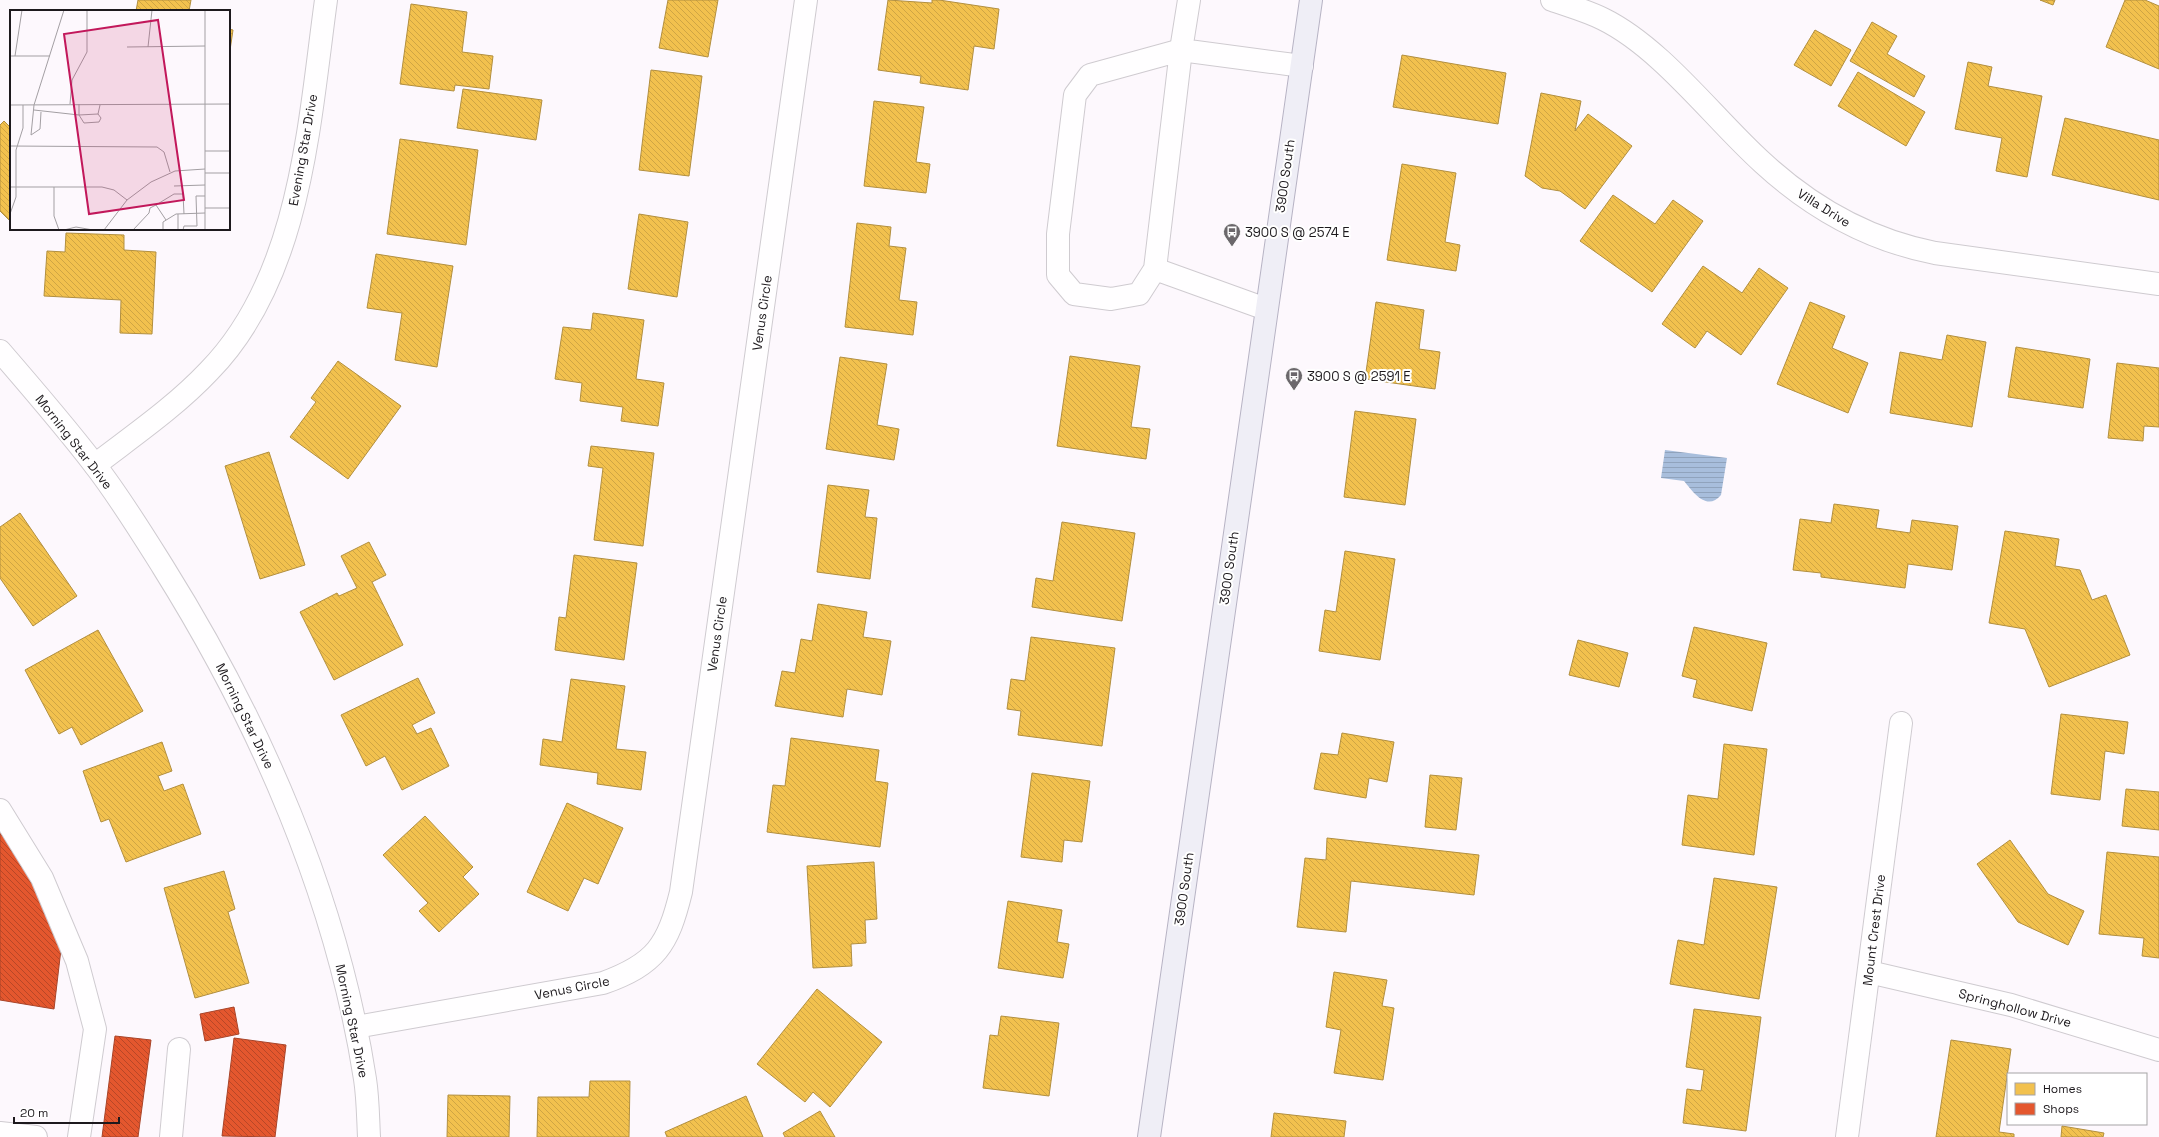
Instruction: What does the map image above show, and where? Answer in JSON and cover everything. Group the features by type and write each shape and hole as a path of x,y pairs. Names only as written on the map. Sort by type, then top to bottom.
{"main road":[{"name":"3900 South","path":"1149,1137 1311,0"}],"street":[{"name":"Evening Star Drive","path":"95,465 179,401 210,370 238,337 266,287 296,201 304,162 326,0"},
{"name":"Venus Circle","path":"356,1027 603,983 623,976 641,966 656,954 668,934 681,892 806,0"},
{"path":"1189,0 1181,50 1155,269 1139,294 1111,299 1074,294 1058,275 1058,234 1075,95 1090,75 1181,50 1302,66"},
{"name":"Villa Drive","path":"1552,0 1604,20 1634,39 1656,56 1762,163 1791,187 1845,223 1904,247 1935,253 2159,284"},
{"path":"1155,269 1266,309"},
{"name":"Morning Star Drive","path":"0,351 95,465 136,524 210,646 275,779 302,845 323,906 342,969 356,1027 366,1082 369,1137"},
{"name":"Mount Crest Drive","path":"1847,1137 1901,723"},
{"path":"0,810 42,878 77,961 95,1029 79,1137"},
{"name":"Springhollow Drive","path":"1869,972 2011,1005 2159,1050"},
{"path":"171,1137 179,1049"},
{"path":"0,1133 36,1137"}],"water":[{"path":"1665,450 1727,458 1721,495 1716,500 1711,502 1706,501 1696,495 1684,481 1661,478"}],"building: Homes":[{"path":"138,0 191,0 189,10 136,10"},
{"path":"668,0 718,0 708,57 659,48"},
{"path":"888,0 932,3 932,0 939,0 999,9 994,49 974,46 968,90 920,83 921,76 878,70"},
{"path":"2040,0 2055,0 2053,5"},
{"path":"2125,0 2145,0 2159,6 2159,69 2106,47"},
{"path":"411,4 467,12 462,52 493,56 489,89 455,85 454,91 400,84"},
{"path":"1872,22 1897,36 1887,54 1925,76 1914,97 1850,61"},
{"path":"230,29 233,30 230,50"},
{"path":"1815,30 1851,50 1831,86 1794,65"},
{"path":"1402,55 1506,73 1498,124 1393,107"},
{"path":"1968,62 1992,67 1988,86 2042,96 2027,177 1996,171 2002,138 1955,129"},
{"path":"651,70 702,76 689,176 639,170"},
{"path":"1858,72 1925,112 1906,146 1838,106"},
{"path":"463,89 542,100 536,140 457,128"},
{"path":"1541,93 1581,101 1575,131 1588,114 1632,146 1585,209 1560,191 1542,188 1525,176"},
{"path":"874,101 924,107 916,162 930,164 926,193 864,186"},
{"path":"2065,118 2159,140 2159,200 2052,175"},
{"path":"4,121 10,127 10,221 0,211 0,125"},
{"path":"400,139 478,150 466,245 387,234"},
{"path":"1402,164 1456,173 1445,242 1460,245 1456,271 1387,260"},
{"path":"1613,195 1655,224 1673,200 1703,221 1652,292 1580,241"},
{"path":"639,214 688,222 677,297 628,289"},
{"path":"857,223 891,227 889,246 906,248 899,300 917,302 913,335 845,327"},
{"path":"66,233 124,235 124,250 156,252 152,334 120,333 121,300 44,296 47,251 65,252"},
{"path":"376,254 453,266 437,367 395,360 402,313 367,308"},
{"path":"1703,266 1742,293 1759,268 1788,288 1741,355 1707,331 1695,348 1662,324"},
{"path":"1376,302 1424,310 1419,349 1440,352 1435,389 1365,379"},
{"path":"1810,302 1845,316 1832,348 1868,363 1848,413 1777,384"},
{"path":"593,313 644,320 636,379 664,383 658,426 621,421 623,407 580,401 582,383 555,379 563,327 591,330"},
{"path":"1947,335 1986,342 1972,427 1890,413 1900,352 1942,360"},
{"path":"2016,347 2090,359 2083,408 2008,397"},
{"path":"1070,356 1140,366 1131,427 1150,429 1146,459 1057,446"},
{"path":"840,357 887,364 877,425 899,429 894,460 826,449"},
{"path":"338,361 401,406 348,479 290,437 316,402 311,398"},
{"path":"2117,363 2159,368 2159,427 2144,426 2143,441 2108,438"},
{"path":"1355,411 1416,419 1405,505 1344,497"},
{"path":"591,446 654,453 643,546 594,540 603,468 588,466"},
{"path":"269,452 305,565 260,579 225,466"},
{"path":"828,485 869,490 865,517 877,518 870,579 817,572"},
{"path":"1834,504 1879,510 1876,528 1910,533 1912,520 1958,526 1952,570 1908,564 1905,588 1821,577 1821,573 1793,570 1800,519 1831,523"},
{"path":"20,513 77,596 33,626 0,578 0,527"},
{"path":"1062,522 1135,533 1122,621 1032,607 1036,578 1053,581"},
{"path":"2005,531 2059,539 2055,566 2080,570 2092,600 2106,595 2130,655 2049,687 2025,629 1989,623"},
{"path":"369,542 386,575 372,582 403,645 334,680 300,612 337,593 339,596 357,588 341,556"},
{"path":"1345,551 1395,559 1380,660 1319,651 1325,610 1336,612"},
{"path":"574,555 637,563 624,660 555,650 559,617 566,618"},
{"path":"818,604 867,612 863,637 891,641 882,695 847,689 843,717 775,706 782,671 795,673 801,639 812,641"},
{"path":"1694,627 1767,643 1752,711 1693,697 1697,680 1682,676"},
{"path":"98,630 143,711 81,745 72,727 59,734 25,670"},
{"path":"1031,637 1115,648 1102,746 1018,735 1021,711 1007,709 1011,679 1025,681"},
{"path":"1578,640 1628,653 1619,687 1569,675"},
{"path":"418,678 435,713 412,725 417,734 431,728 449,766 402,790 385,756 366,766 341,715"},
{"path":"571,679 625,686 616,749 646,752 641,790 597,784 598,773 540,765 543,739 562,742"},
{"path":"2061,714 2128,722 2124,754 2105,751 2100,800 2051,794"},
{"path":"1342,733 1394,742 1387,782 1369,778 1366,798 1314,789 1321,753 1338,755"},
{"path":"791,738 879,750 875,781 888,783 880,847 767,832 773,785 785,786"},
{"path":"162,742 172,771 158,776 164,791 183,784 201,834 126,862 109,819 101,822 83,771"},
{"path":"1724,744 1767,749 1754,855 1682,845 1688,795 1718,799"},
{"path":"1032,773 1090,781 1082,842 1064,840 1062,862 1021,857"},
{"path":"1430,775 1462,778 1456,830 1425,827"},
{"path":"2126,789 2159,792 2159,830 2122,826"},
{"path":"567,803 623,828 598,884 584,878 568,911 527,892"},
{"path":"425,816 473,867 463,877 479,894 439,932 419,911 428,903 383,855"},
{"path":"1327,838 1479,855 1474,895 1351,881 1346,932 1297,927 1305,858 1326,860"},
{"path":"2010,840 2048,894 2084,911 2068,945 2018,922 1977,864"},
{"path":"2107,852 2159,857 2159,958 2142,956 2144,938 2099,934"},
{"path":"874,862 877,919 865,920 866,943 851,944 852,966 813,968 807,866"},
{"path":"224,871 235,909 228,912 249,983 195,998 164,888"},
{"path":"1714,878 1777,887 1759,999 1670,984 1678,940 1704,945"},
{"path":"1008,901 1062,910 1057,942 1069,944 1063,978 998,968"},
{"path":"1334,972 1387,980 1382,1006 1394,1008 1383,1080 1334,1073 1341,1030 1326,1027"},
{"path":"817,989 882,1042 830,1107 813,1092 805,1102 757,1064"},
{"path":"1694,1009 1761,1017 1746,1131 1683,1123 1687,1089 1701,1091 1704,1070 1686,1067"},
{"path":"1001,1016 1059,1023 1049,1096 983,1088 990,1035 998,1036"},
{"path":"1951,1040 2011,1049 1999,1132 2014,1134 2014,1137 1936,1137"},
{"path":"590,1081 630,1081 629,1137 537,1137 538,1097 589,1097"},
{"path":"448,1095 510,1096 509,1137 447,1137"},
{"path":"746,1096 763,1137 667,1137 665,1132"},
{"path":"820,1111 835,1137 785,1137 783,1133"},
{"path":"1274,1113 1346,1121 1344,1137 1271,1137"},
{"path":"2062,1126 2104,1133 2103,1137 2061,1137"}],"building: Shops":[{"path":"0,820 63,932 54,1009 0,1000"},
{"path":"234,1007 239,1034 205,1041 200,1014"},
{"path":"115,1036 151,1040 138,1137 102,1137"},
{"path":"234,1038 286,1045 275,1137 222,1136"}],"place":[{"name":"3900 S @ 2574 E","path":"1232,247"},
{"name":"3900 S @ 2591 E","path":"1294,391"}]}
